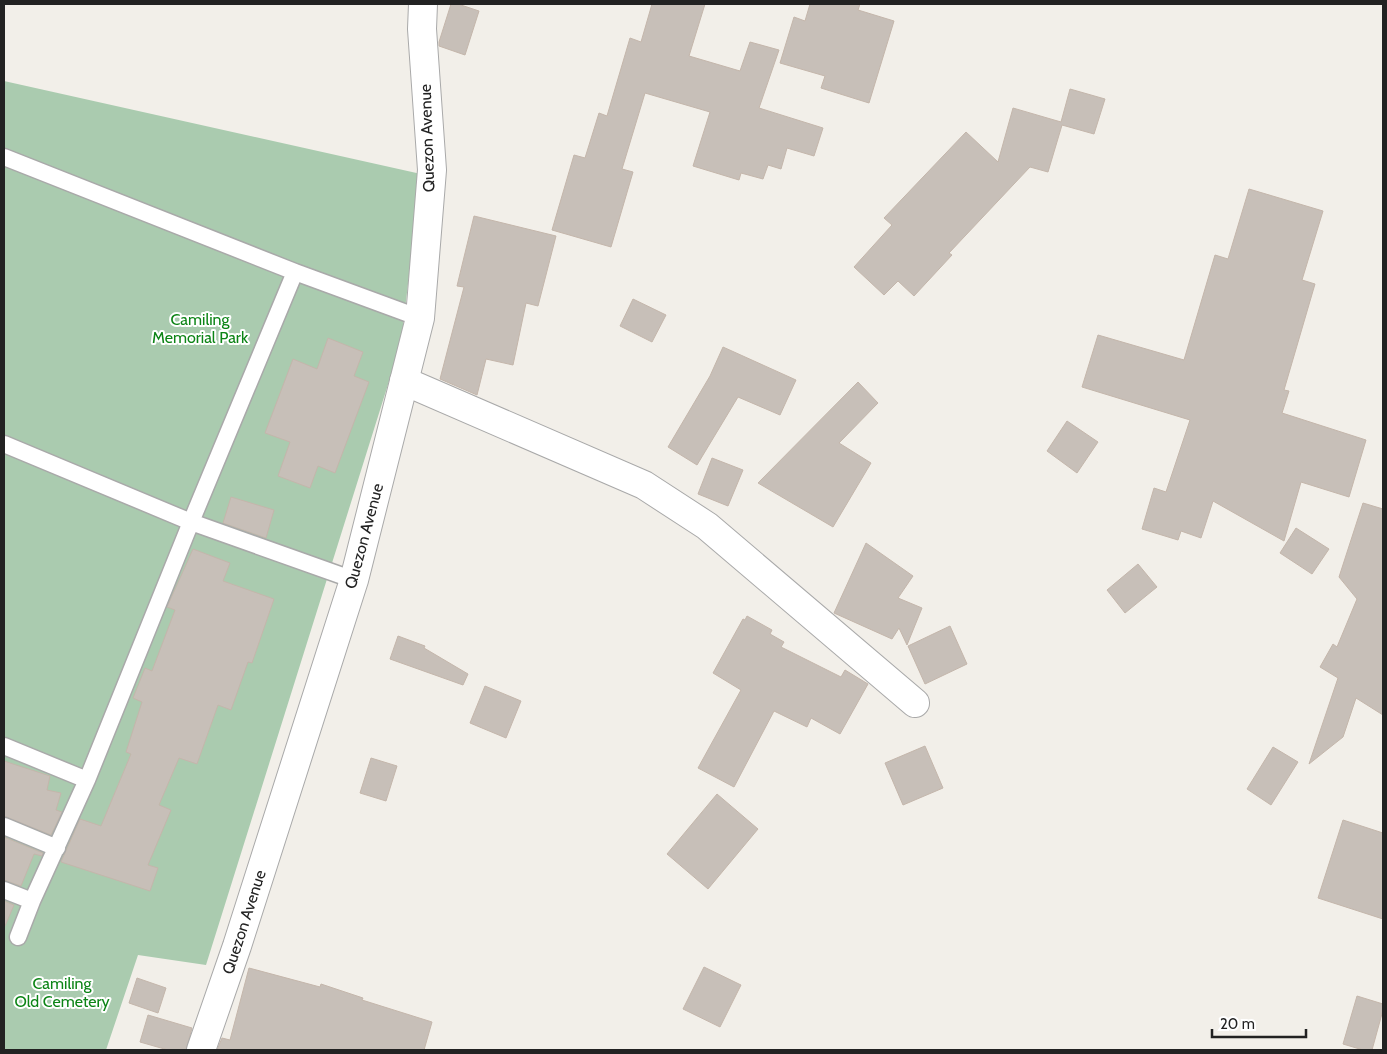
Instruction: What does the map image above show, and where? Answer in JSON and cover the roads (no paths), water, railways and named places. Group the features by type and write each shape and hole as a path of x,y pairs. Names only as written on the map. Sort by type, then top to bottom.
{"street":[{"name":"Quezon Avenue","path":"201,1050 237,946 354,580 420,318 432,170 422,29 423,4"},
{"path":"404,382 644,485 707,526 915,703"}],"lane":[{"path":"4,157 295,272 420,318"},
{"path":"18,937 32,901 87,780 191,522 295,272"},
{"path":"4,444 191,522 354,580"},
{"path":"4,746 87,780"},
{"path":"4,826 57,848"},
{"path":"4,890 32,901"}],"park label":[{"name":"Camiling Memorial Park","path":"200,328"},
{"name":"Camiling Old Cemetery","path":"62,992"}]}
